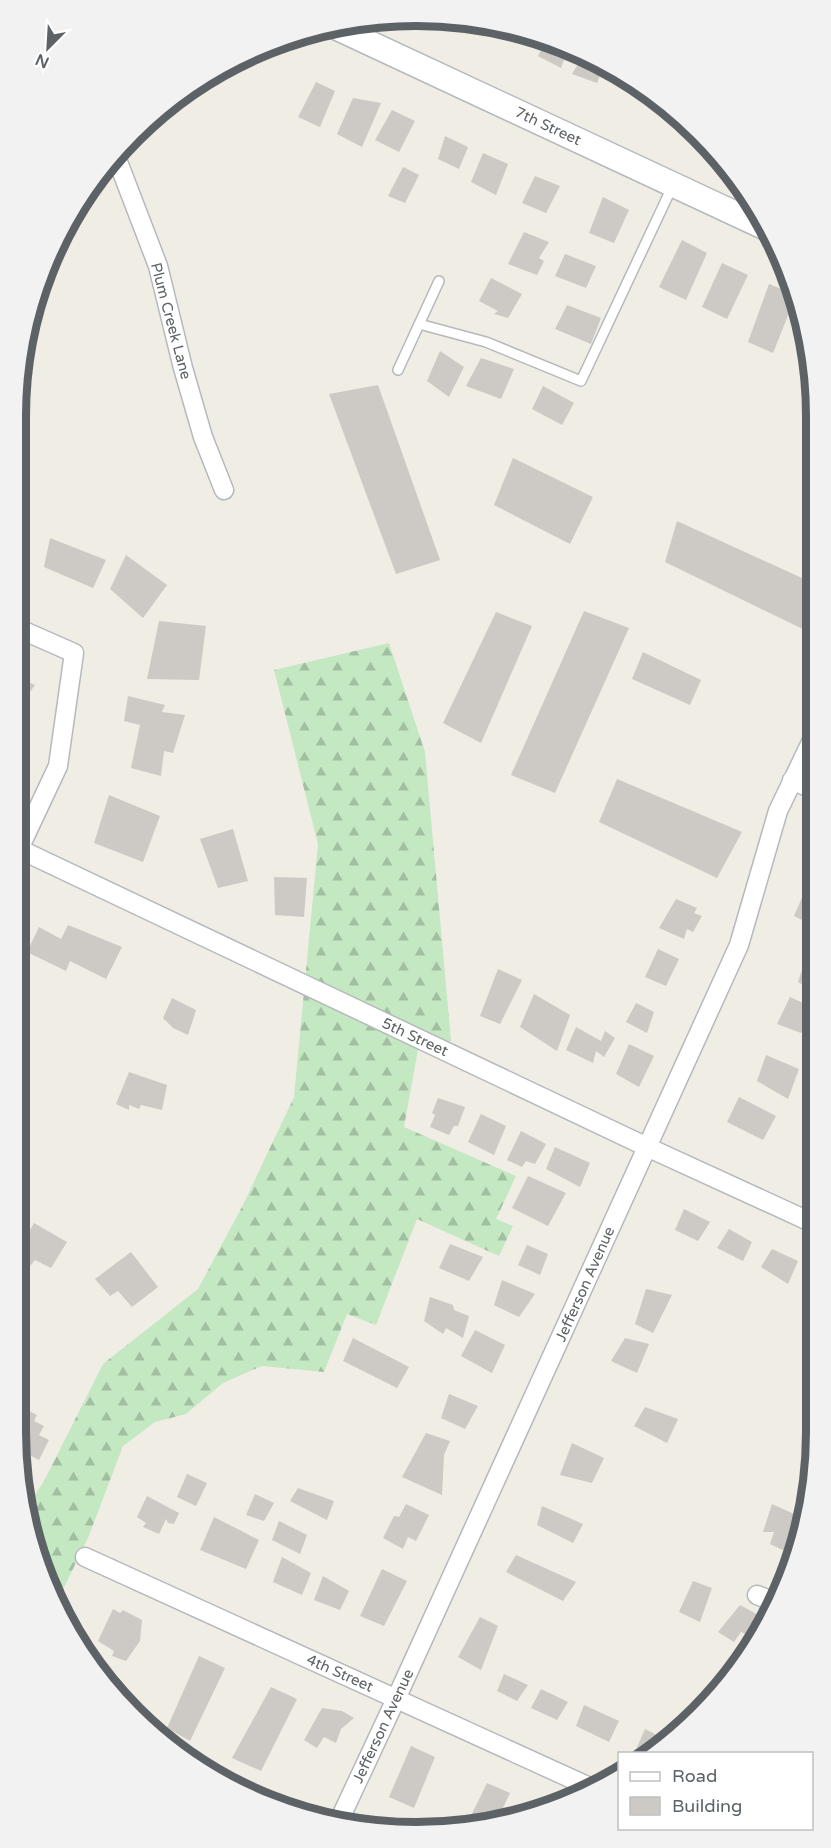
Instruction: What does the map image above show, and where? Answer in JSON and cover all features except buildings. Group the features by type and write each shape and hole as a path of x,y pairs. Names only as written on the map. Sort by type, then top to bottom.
{"street":[{"name":"7th Street","path":"346,32 754,222"},
{"name":"Plum Creek Lane","path":"118,163 158,266 203,437 224,490"},
{"path":"26,632 74,653 58,766 26,831"},
{"name":"Jefferson Avenue","path":"342,1815 739,945 778,811 806,752"},
{"path":"792,780 806,786"},
{"name":"5th Street","path":"26,853 806,1220"},
{"name":"4th Street","path":"85,1557 583,1784"},
{"path":"757,1594 768,1599"}],"lane":[{"path":"419,324 486,342 581,381 673,185"},
{"path":"398,370 439,281"}],"green space":[{"path":"389,643 425,752 451,1041 419,1044 404,1127 516,1176 496,1219 513,1226 499,1256 417,1219 376,1325 347,1314 324,1372 262,1366 223,1383 186,1414 155,1422 123,1446 88,1538 61,1594 46,1558 32,1500 44,1481 103,1364 198,1289 243,1205 294,1097 318,844 274,670"}]}
